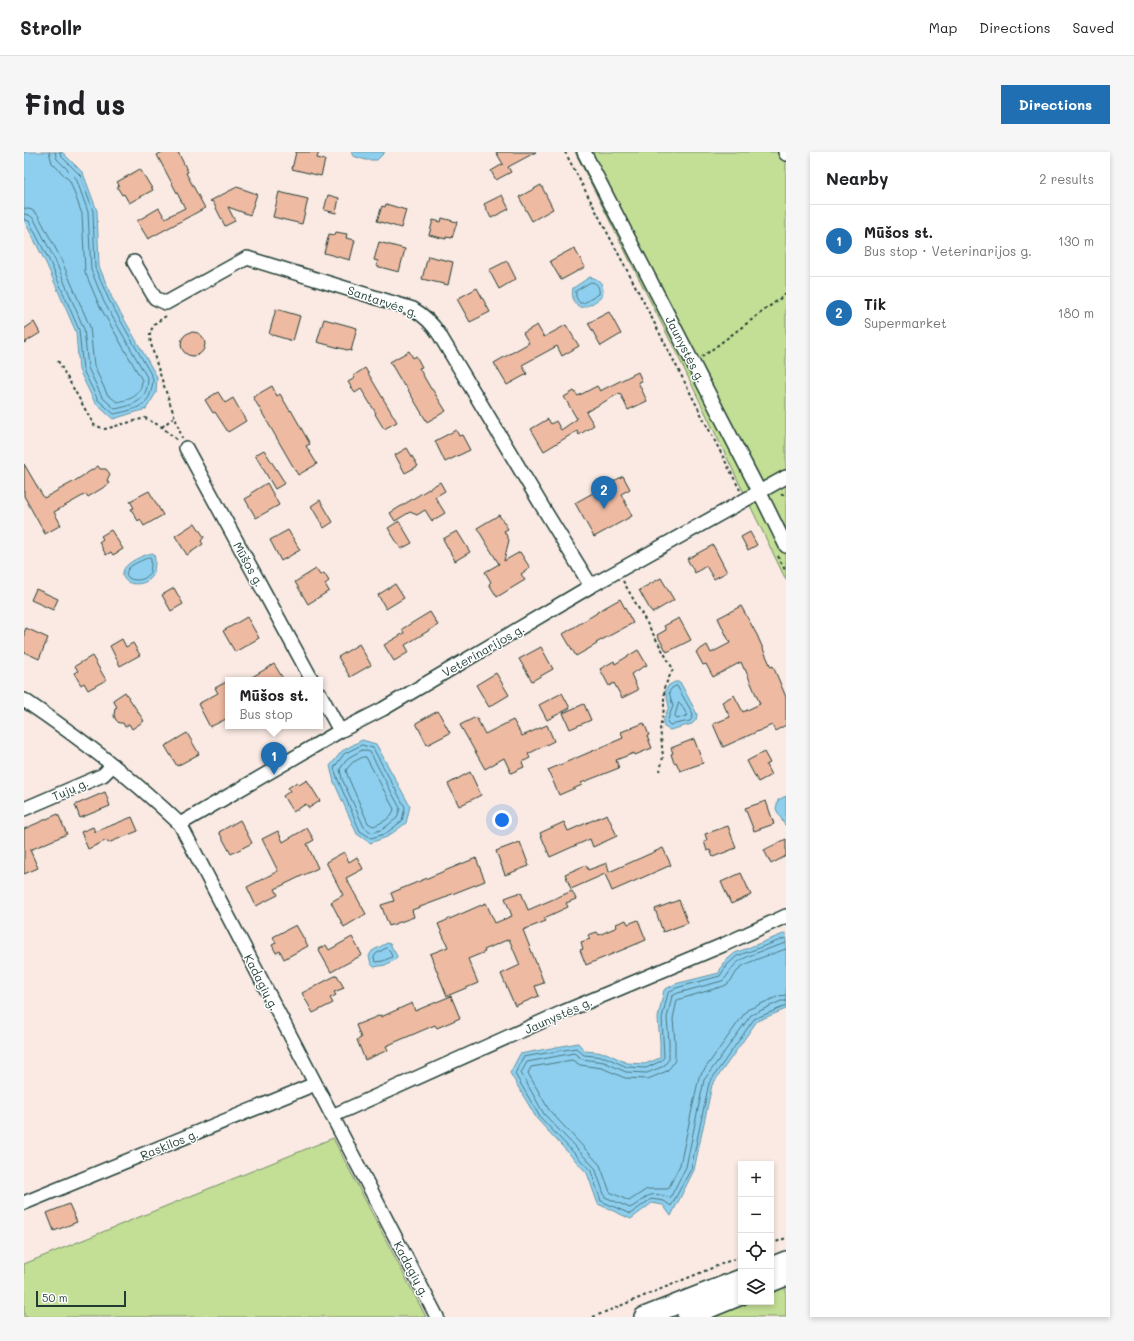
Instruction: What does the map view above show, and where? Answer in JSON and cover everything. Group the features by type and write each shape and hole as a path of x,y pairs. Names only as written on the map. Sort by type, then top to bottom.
{"highway":[{"path":"774,1266 786,1261"},
{"path":"774,1281 786,1276"},
{"path":"644,1317 738,1280"},
{"path":"687,1317 738,1296"}],"street":[{"name":"Jaunystės g.","path":"584,152 614,207 693,364 760,491 781,549"},
{"name":"Santarvės g.","path":"134,262 155,298 166,303 247,258 413,309 423,314 439,334 591,586"},
{"name":"Mūšos g.","path":"186,448 310,677"},
{"name":"Veterinarijos g.","path":"180,824 340,731 383,709 591,586 786,477"},
{"name":"Kadagių g.","path":"24,700 113,765 149,795 180,824 437,1317"},
{"path":"323,700 340,731"},
{"name":"Tujų g.","path":"24,809 103,775 113,765"},
{"name":"Jaunystės g.","path":"332,1116 561,1013 723,945 786,916"},
{"name":"Raskilos g.","path":"24,1204 315,1084"}],"path":[{"path":"565,152 640,293 745,499"},
{"path":"693,364 786,294"},
{"path":"169,314 156,322 150,335 153,352 186,448"},
{"path":"58,361 94,425 105,429 145,418 162,427 186,448"},
{"path":"162,427 175,415"},
{"path":"781,549 786,572"},
{"path":"618,571 673,669 664,688 664,709 660,727 663,757 660,771"},
{"path":"774,1243 786,1238"},
{"path":"593,1317 738,1257"}],"green space":[{"path":"575,152 786,152 786,580 677,354"},
{"path":"333,1138 426,1317 24,1317 24,1264"},
{"path":"786,1281 786,1317 700,1317 738,1303 738,1305 774,1305 774,1286"}],"water":[{"path":"24,152 62,152 83,173 97,211 99,266 112,298 157,377 156,393 146,409 113,419 95,403 79,370 76,332 46,263 24,220"},
{"path":"351,152 385,152 377,160 366,160 353,156"},
{"path":"590,277 597,279 601,284 603,290 602,297 584,307 578,306 572,295 573,288"},
{"path":"153,553 155,566 153,575 150,579 142,583 134,584 124,579 123,572 127,565 140,557"},
{"path":"675,682 680,682 697,714 696,720 692,724 670,730 664,727 663,722 669,706 665,691 669,685"},
{"path":"362,740 376,744 410,806 406,823 387,837 370,843 357,834 334,782 330,766 342,751"},
{"path":"786,796 786,826 776,809 778,800"},
{"path":"786,933 786,1009 757,1021 712,1085 694,1170 671,1216 663,1205 652,1203 631,1219 598,1204 587,1173 537,1119 510,1073 520,1054 578,1043 585,1051 606,1053 627,1063 645,1064 660,1058 658,1018 664,990 675,984 719,973 723,963 735,953"},
{"path":"387,943 390,944 397,956 396,959 385,965 374,967 371,964 369,956 372,951"}],"building":[{"path":"162,152 178,152 188,172 186,173 205,208 148,239 137,221 159,208 165,218 185,208 157,155"},
{"path":"296,152 319,152 317,158 325,160 321,176 292,169"},
{"path":"496,152 536,152 508,167 511,172 496,180 491,171 503,164"},
{"path":"140,169 153,190 129,203 124,194 122,195 117,187 119,185 117,182"},
{"path":"541,185 553,209 532,221 519,197"},
{"path":"237,187 257,194 250,215 228,207 235,221 225,226 213,202 210,201"},
{"path":"279,192 308,199 302,224 273,217"},
{"path":"328,195 339,198 336,213 324,210"},
{"path":"502,195 509,209 491,218 484,204"},
{"path":"386,204 406,210 401,228 377,221 382,206 385,207"},
{"path":"442,218 457,222 452,238 446,237 446,239 429,235 433,220 441,222"},
{"path":"336,232 347,234 346,238 355,240 350,260 324,253 329,234 335,235"},
{"path":"379,242 405,249 399,272 376,266 378,261 374,260"},
{"path":"574,248 585,267 561,280 550,261"},
{"path":"428,256 453,262 448,285 422,279"},
{"path":"507,261 516,279 499,289 489,270"},
{"path":"477,288 490,312 470,322 457,299"},
{"path":"276,309 300,316 293,341 269,334"},
{"path":"609,312 621,334 601,346 588,323"},
{"path":"324,319 357,328 351,351 317,342"},
{"path":"34,322 40,333 24,343 24,329"},
{"path":"537,325 544,337 566,325 579,346 562,356 557,346 522,365 527,374 507,385 494,363 529,343 523,333"},
{"path":"193,332 202,335 205,344 202,353 193,356 184,353 181,344 184,335"},
{"path":"409,351 413,358 416,356 422,367 419,368 446,411 427,422 390,362"},
{"path":"365,368 397,422 384,429 361,389 355,393 348,382 355,378 353,376"},
{"path":"638,372 642,381 638,382 647,401 628,410 620,393 586,412 594,425 579,435 577,431 544,451 531,429 548,419 551,424 556,421 561,430 577,419 564,397 574,391 578,396 597,386 600,391"},
{"path":"272,386 277,396 280,394 290,411 291,410 310,444 306,446 317,464 298,475 253,397"},
{"path":"218,392 225,403 233,398 246,421 228,432 205,400"},
{"path":"456,430 459,436 462,435 470,450 445,462 435,441"},
{"path":"407,448 418,466 405,473 395,455"},
{"path":"264,450 285,483 275,489 255,455"},
{"path":"24,464 44,498 98,466 100,469 106,469 110,474 107,480 109,484 88,497 86,494 54,512 61,525 45,534 24,496"},
{"path":"623,476 630,489 621,494 632,516 594,537 575,503"},
{"path":"440,482 445,491 435,497 445,513 432,521 425,510 417,515 410,512 395,521 390,513"},
{"path":"267,483 279,505 256,518 245,499 252,495 251,493"},
{"path":"149,491 163,515 144,526 140,519 138,521 131,509 134,508 130,501"},
{"path":"320,500 333,522 324,528 311,506"},
{"path":"499,515 508,529 504,531 509,540 504,561 520,552 530,568 521,574 525,580 497,597 489,584 491,582 485,572 499,564 477,528"},
{"path":"399,521 412,543 401,549 388,528"},
{"path":"195,523 204,537 201,541 203,544 187,555 175,536"},
{"path":"111,530 123,549 113,555 111,552 106,555 99,542 103,539 101,536"},
{"path":"288,530 300,550 281,561 270,540"},
{"path":"457,531 470,552 455,561 443,539"},
{"path":"750,532 757,545 748,550 741,537"},
{"path":"713,545 727,572 714,579 706,566 695,573 687,559"},
{"path":"316,569 320,575 324,573 329,581 325,584 329,591 308,604 295,582"},
{"path":"661,578 674,600 652,613 639,590"},
{"path":"395,584 404,598 386,609 378,595"},
{"path":"174,588 183,604 171,611 162,595"},
{"path":"36,589 58,599 53,610 31,600"},
{"path":"620,599 633,623 596,643 597,644 576,656 563,634"},
{"path":"741,606 757,635 771,667 773,666 786,697 786,725 775,731 772,725 723,747 713,724 730,717 722,702 734,695 743,712 760,704 741,662 713,677 706,664 703,665 696,652 707,645 711,653 730,643 718,618"},
{"path":"430,612 438,625 405,645 409,652 394,661 384,645 404,633 402,629"},
{"path":"247,617 259,638 235,652 223,631"},
{"path":"679,618 691,640 667,652 657,635 666,630 664,626"},
{"path":"26,628 48,638 39,659 24,652 24,633"},
{"path":"122,639 126,647 133,643 140,655 120,666 110,646"},
{"path":"359,644 371,665 350,677 338,657"},
{"path":"541,647 553,669 532,681 519,659"},
{"path":"638,650 647,665 631,674 638,690 622,698 614,683 609,686 600,669 614,661 615,664"},
{"path":"92,656 106,680 88,690 84,683 81,685 74,673 78,671 75,666"},
{"path":"274,664 282,677 252,677"},
{"path":"496,673 509,695 489,707 476,685"},
{"path":"225,683 225,720 210,727 198,704 218,693 215,688"},
{"path":"125,692 144,721 132,729 129,724 125,727 123,723 119,723 114,716 115,708 117,707 113,700"},
{"path":"562,693 570,708 547,720 539,705"},
{"path":"584,704 591,720 570,729 563,713"},
{"path":"438,711 450,733 427,745 416,723"},
{"path":"476,717 485,734 513,720 522,736 547,725 554,741 528,754 530,758 522,762 524,767 511,773 504,758 485,769 460,725"},
{"path":"644,723 652,748 635,755 634,753 616,760 619,768 581,783 582,785 559,795 548,770 623,738 621,732"},
{"path":"187,733 199,754 177,766 165,746"},
{"path":"694,739 703,763 680,771 676,762 674,763 671,748"},
{"path":"764,752 770,763 766,765 771,775 758,782 747,761"},
{"path":"470,772 481,795 459,806 448,784"},
{"path":"307,780 320,801 309,808 306,804 293,812 283,796 290,791 288,788 297,782 299,785"},
{"path":"105,792 110,806 80,818 75,805"},
{"path":"766,801 774,824 754,831 745,808"},
{"path":"58,814 67,834 30,850 38,868 24,874 24,829"},
{"path":"607,814 617,836 593,847 590,839 550,857 540,833 564,822 568,831"},
{"path":"132,817 138,831 108,843 107,840 88,849 81,832 93,827 95,832"},
{"path":"240,820 252,843 231,854 219,832"},
{"path":"728,826 736,848 713,857 710,850 707,851 704,841 707,840 705,834"},
{"path":"307,828 314,840 307,844 318,868 275,889 278,895 256,906 247,887 278,871 262,839 278,831 283,842"},
{"path":"786,839 786,856 771,864 764,850"},
{"path":"520,842 529,866 505,875 496,851"},
{"path":"663,848 671,865 612,891 605,874 571,889 565,874 586,865 588,870 607,863 609,872"},
{"path":"344,852 349,862 357,857 363,869 346,878 366,914 344,927 331,902 343,895 326,862"},
{"path":"476,858 485,881 412,910 414,917 389,926 381,905 394,901 391,893"},
{"path":"741,873 751,895 731,904 721,882"},
{"path":"572,891 576,899 566,903 568,907 544,918 546,921 523,930 544,983 535,986 539,996 515,1006 501,974 520,965 509,939 468,959 478,983 447,996 430,954 448,947 438,924 486,903 495,923 512,916 505,898 521,892 528,910"},
{"path":"679,900 688,923 663,932 655,909"},
{"path":"626,920 628,924 638,920 646,940 586,965 580,950 583,949 581,942 590,939 588,935 597,932 599,935 617,927 616,924"},
{"path":"296,925 308,946 284,959 280,951 276,953 272,945 276,943 273,937"},
{"path":"352,937 362,955 331,972 318,949 326,945 329,950"},
{"path":"337,975 344,988 334,992 336,995 330,998 333,1003 313,1013 302,993"},
{"path":"451,996 460,1018 437,1028 435,1025 386,1046 388,1050 365,1060 357,1040 361,1038 356,1025 381,1015 381,1017 412,1003 415,1011"},
{"path":"69,1204 77,1222 54,1231 47,1213"}],"place":[{"name":"Tik","path":"604,509"},
{"name":"Mūšos st.","path":"274,775"}]}
